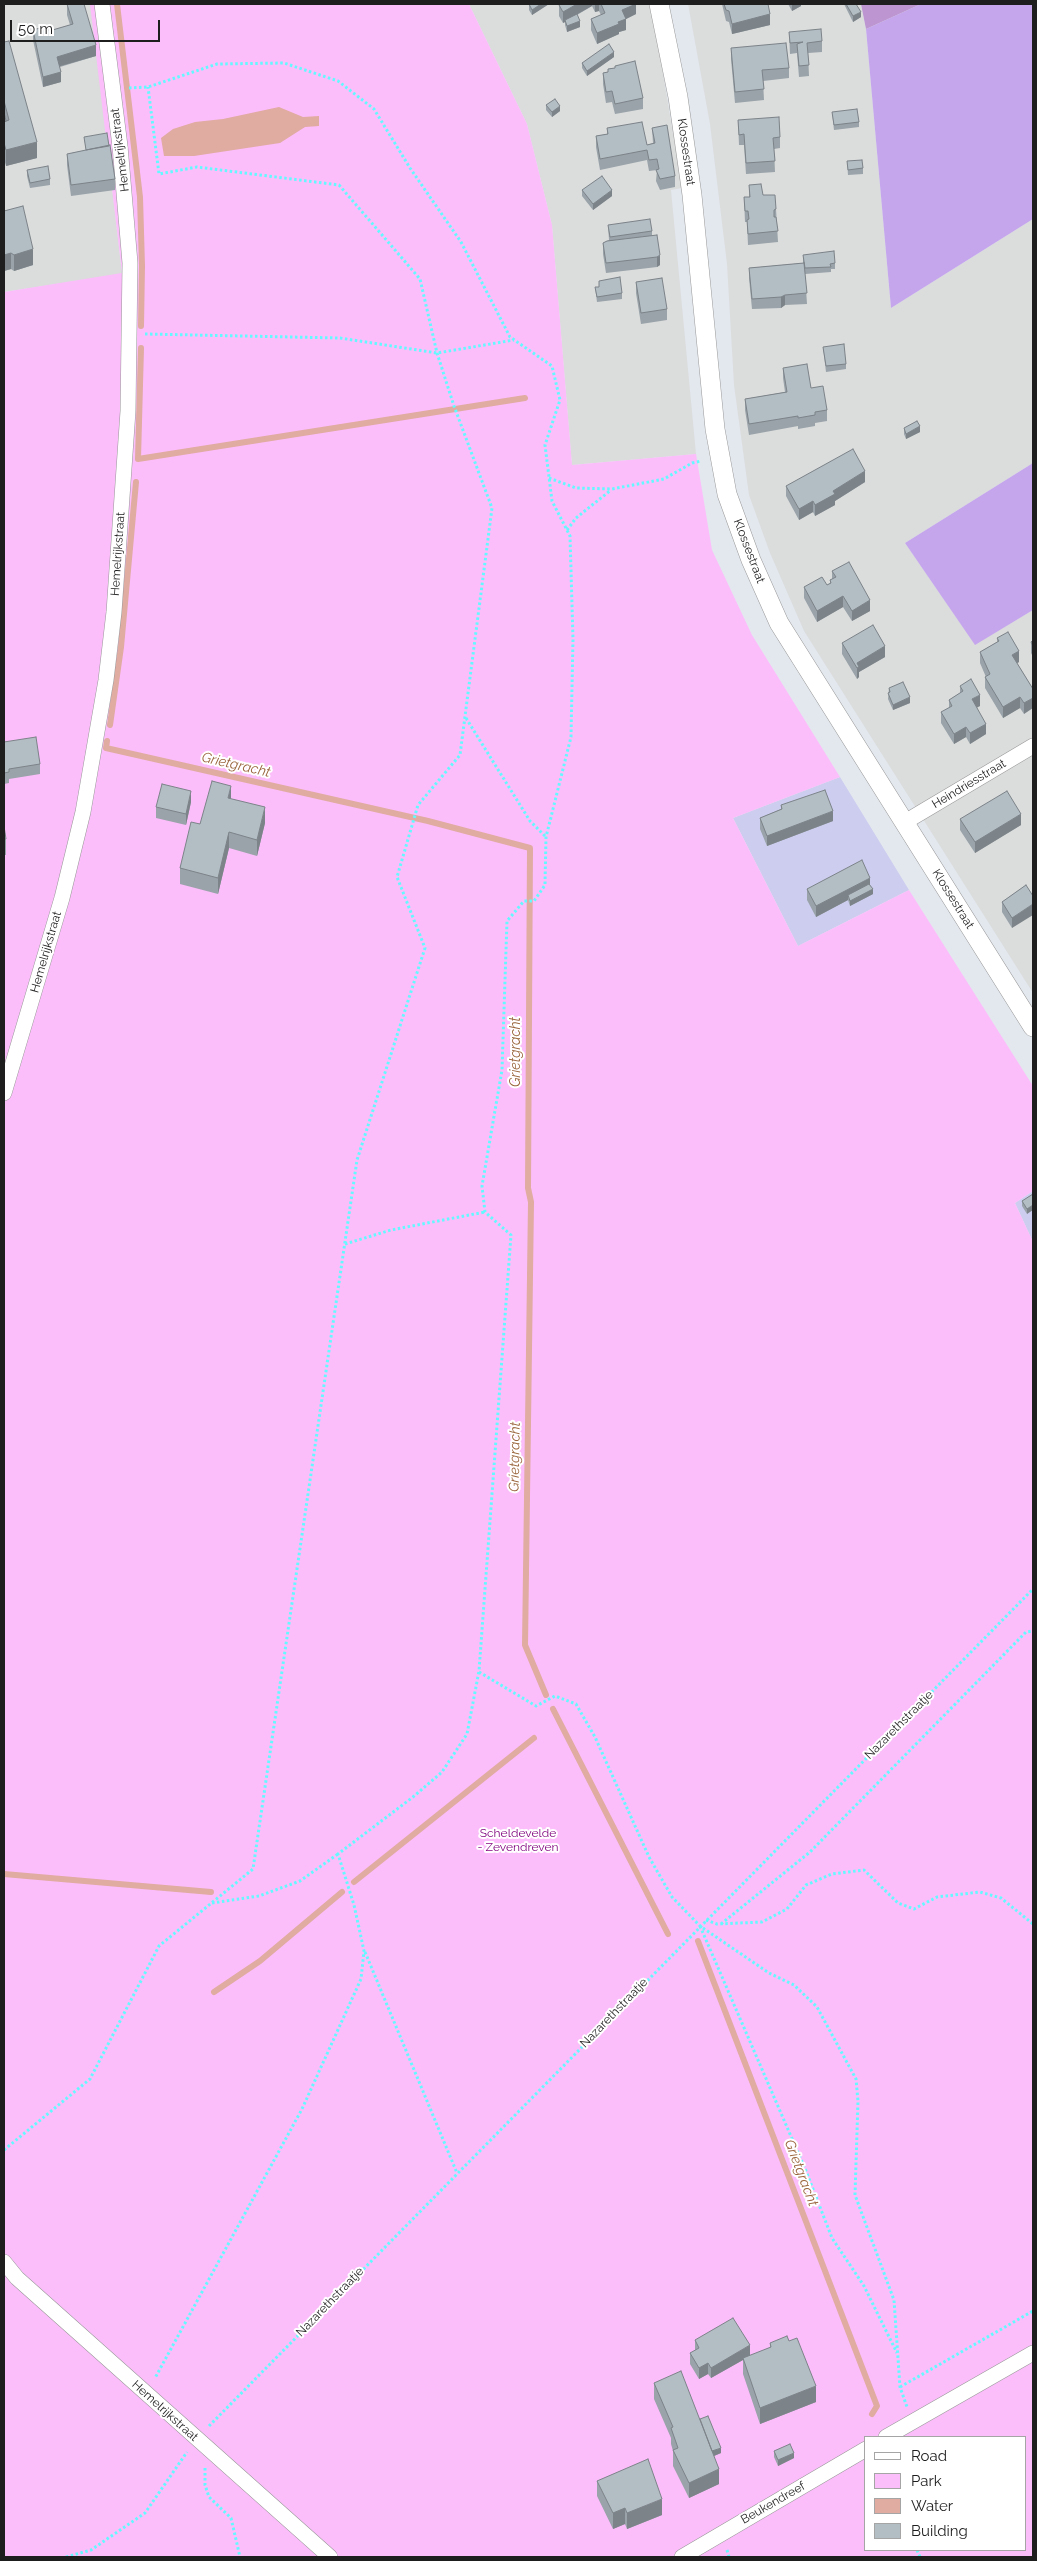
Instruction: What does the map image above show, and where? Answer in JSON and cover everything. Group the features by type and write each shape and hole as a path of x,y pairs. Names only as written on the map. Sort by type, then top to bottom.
{"street":[{"name":"Hemelrijkstraat","path":"4,1093 66,880 83,812 95,746 114,612 128,411 130,263 127,205 102,4"},
{"name":"Klossestraat","path":"659,4 681,116 692,195 715,429 727,494 739,527 779,623 1033,1028"},
{"name":"Heindriesstraat","path":"905,822 1033,746"},
{"name":"Hemelrijkstraat","path":"4,2262 17,2278 330,2557"},
{"path":"888,2436 1033,2353"},
{"name":"Beukendreef","path":"682,2557 864,2450"}],"path":[{"path":"134,88 148,87 217,64 284,64 338,81 374,109 410,168 461,242 510,337 552,366 560,400 545,445 552,501 570,536 573,639 571,737 546,837 545,885 534,901 524,900 507,921 502,1070 482,1186 485,1212 511,1234 479,1671 467,1734 442,1772 412,1798 300,1881 259,1896 212,1903"},
{"path":"4,2150 90,2079 159,1946 253,1869 357,1160 424,948 397,876 418,805 460,755 492,508 456,414 437,353 420,279 339,185 197,167 159,174 148,87"},
{"path":"130,334 340,338 437,353 515,340"},
{"path":"549,478 576,488 612,489 664,479 692,463 721,459"},
{"path":"567,530 576,518 612,489"},
{"path":"466,717 530,821 546,837"},
{"path":"344,1244 391,1230 485,1212"},
{"name":"Nazarethstraatje","path":"66,2557 91,2550 145,2513 196,2439 700,1926 1033,1591"},
{"path":"721,1924 810,1852 1026,1632 1033,1631"},
{"path":"479,1671 536,1706 555,1696 564,1698 578,1707 595,1737 648,1857 672,1897 700,1926 769,1973 794,1985 807,1995 817,2007 856,2079 858,2100 855,2195 894,2300 900,2387 905,2404 914,2421"},
{"path":"338,1854 354,1905 364,1951 457,2173"},
{"path":"706,1920 721,1924 762,1922 787,1909 806,1885 832,1874 864,1870 898,1903 914,1909 937,1897 980,1892 1001,1898 1033,1924"},
{"path":"700,1926 806,2171 832,2238 864,2286 898,2357"},
{"path":"146,2394 302,2108 361,1979 364,1951"},
{"path":"900,2387 1033,2311"},
{"path":"196,2439 205,2460 205,2485 209,2497 231,2518 240,2557"}],"shaded area":[{"path":"4,4 91,4 122,274 4,292"},
{"path":"469,4 649,4 656,31 682,188 671,190 696,454 572,465 552,225 527,124"},
{"path":"688,4 861,4 866,29 891,308 1033,219 1033,463 905,543 975,644 1033,610 1033,993 804,631 770,553 749,495 734,385 727,264 710,124"},
{"path":"861,4 921,4 866,29"},
{"path":"921,4 1033,4 1033,219 891,308 866,29"},
{"path":"1033,463 1033,610 975,645 905,543"},
{"path":"840,777 909,890 798,946 733,818"},
{"path":"1033,1191 1033,1242 1015,1203"}],"green space":[{"name":"Scheldevelde - Zevendreven","path":"90,4 469,4 527,124 552,225 572,465 696,454 712,550 752,635 840,777 733,818 798,946 909,890 1033,1086 1033,1191 1015,1203 1033,1242 1033,2557 4,2557 4,292 122,273"}],"water":[{"path":"279,107 303,117 319,116 319,126 305,127 280,143 194,156 164,156 161,138 173,129 195,122 223,119"}],"building":[{"path":"67,4 84,4 96,45 57,57 61,72 43,77 33,30 47,26 49,31 73,24"},
{"path":"529,4 541,4 532,10"},
{"path":"577,4 563,12 559,5"},
{"path":"601,4 636,4 622,10 626,19 597,33 591,19 605,13"},
{"path":"724,4 768,4 770,14 732,24 729,11 726,10"},
{"path":"846,4 856,4 861,12 853,16"},
{"path":"577,14 580,21 567,26 565,20"},
{"path":"821,29 822,41 807,43 809,65 799,66 797,44 803,42 790,43 789,32"},
{"path":"9,41 37,142 6,150 4,122 9,120 4,101 4,42"},
{"path":"786,43 789,68 762,70 764,89 735,92 731,48"},
{"path":"609,44 614,52 587,71 582,63"},
{"path":"635,61 643,98 615,104 612,91 606,92 603,73 608,72 608,69 615,68 615,66"},
{"path":"555,99 560,106 552,112 546,105"},
{"path":"857,109 859,122 834,125 832,112"},
{"path":"779,117 780,137 773,138 775,161 746,163 744,134 739,135 738,120"},
{"path":"642,122 647,145 655,143 652,128 667,125 675,176 660,179 656,170 659,169 657,159 649,160 647,150 600,159 596,136 608,134 607,128"},
{"path":"107,133 109,146 86,150 84,137"},
{"path":"110,145 115,179 71,185 67,154"},
{"path":"862,160 863,168 848,170 847,161"},
{"path":"48,166 50,179 30,183 27,170"},
{"path":"602,176 612,190 593,204 582,190"},
{"path":"761,184 763,195 775,195 776,209 774,210 774,217 776,217 778,231 748,234 747,220 749,219 748,211 745,211 744,197 750,197 749,185"},
{"path":"23,206 33,249 14,255 11,253 4,255 4,211"},
{"path":"650,219 652,231 610,237 608,225"},
{"path":"657,235 660,255 657,257 606,263 603,243"},
{"path":"834,251 835,263 830,264 831,267 805,268 803,255"},
{"path":"804,263 807,293 752,299 749,268"},
{"path":"620,277 622,293 597,297 595,287 599,287 599,281"},
{"path":"662,278 667,309 641,313 636,282"},
{"path":"844,344 846,364 826,366 823,347"},
{"path":"807,364 811,388 823,386 827,410 815,412 815,415 749,424 745,399 787,392 783,368"},
{"path":"917,421 920,426 906,434 904,428"},
{"path":"853,449 865,471 833,491 835,494 815,505 813,501 799,509 786,486"},
{"path":"849,562 870,600 852,611 843,596 817,611 804,587 822,577 827,585 831,583 830,580 836,577 832,571"},
{"path":"873,625 885,646 857,663 859,667 857,668 842,643"},
{"path":"1008,632 1019,651 1012,655 1033,689 1033,698 1024,703 1020,697 1003,707 985,677 990,674 980,652 999,641 997,638"},
{"path":"971,679 980,695 972,699 986,724 970,733 966,727 954,734 941,712 952,706 949,700 963,691 960,686"},
{"path":"903,682 910,697 893,705 888,693 890,692 889,688"},
{"path":"36,737 40,764 9,769 9,772 4,773 4,742"},
{"path":"212,781 231,786 228,798 265,807 257,840 229,832 218,878 180,868 191,822 200,824"},
{"path":"162,784 191,791 186,814 156,807"},
{"path":"825,790 833,811 767,836 760,818 782,809 781,805"},
{"path":"1007,791 1021,814 975,842 960,819"},
{"path":"862,860 870,878 816,906 807,889"},
{"path":"869,884 873,889 850,901 848,895"},
{"path":"1026,885 1033,896 1033,904 1012,918 1002,902"},
{"path":"1033,1194 1033,1205 1027,1209 1022,1201"},
{"path":"733,2318 750,2345 711,2368 708,2363 699,2368 690,2353 699,2348 695,2340"},
{"path":"787,2336 789,2341 797,2338 816,2386 760,2408 743,2358 771,2347 770,2343"},
{"path":"681,2371 719,2469 689,2483 673,2450 678,2448 671,2428 673,2427 654,2383"},
{"path":"708,2416 721,2448 712,2451 700,2419"},
{"path":"790,2444 794,2453 778,2460 774,2451"},
{"path":"648,2459 662,2499 627,2513 625,2508 613,2513 597,2481"}],"waterway":[{"path":"117,4 140,197 141,326"},
{"path":"141,348 138,459 525,398"},
{"path":"110,725 121,647 136,482"},
{"name":"Grietgracht","path":"107,741 106,748 428,821 530,848 528,1188 531,1202 525,1645 546,1695"},
{"name":"Grietgracht","path":"553,1709 668,1934"},
{"path":"354,1882 534,1738"},
{"path":"4,1874 211,1892"},
{"path":"214,1992 260,1961 342,1892"},
{"name":"Grietgracht","path":"698,1941 877,2406 872,2414"}]}
